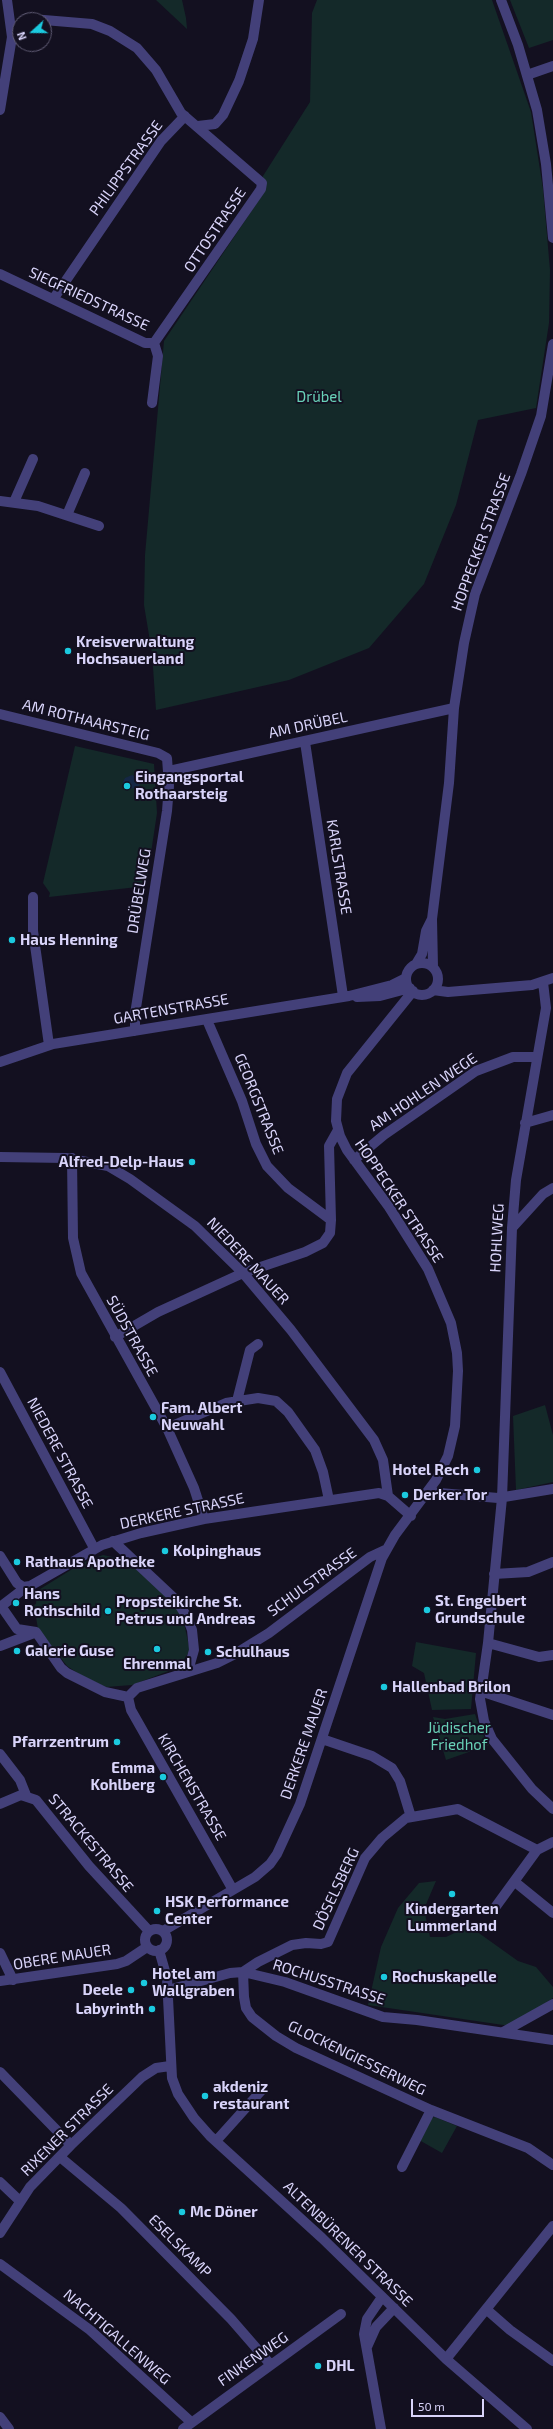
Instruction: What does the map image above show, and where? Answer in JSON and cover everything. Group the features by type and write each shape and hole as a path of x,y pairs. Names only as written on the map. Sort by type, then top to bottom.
{"street":[{"path":"6,0 12,15"},
{"path":"198,126 215,124 223,115 239,80 253,39 259,0"},
{"path":"501,0 527,75 543,143 553,238"},
{"path":"52,21 92,24 110,31 134,45 152,63 185,116"},
{"path":"0,110 12,40"},
{"path":"527,75 553,66"},
{"name":"PHILIPPSTRASSE","path":"54,298 161,141 185,116 198,126"},
{"name":"OTTOSTRASSE","path":"154,343 262,186 260,180 198,126"},
{"name":"SIEGFRIEDSTRASSE","path":"0,274 54,298 146,343 154,343 158,361 152,403"},
{"name":"HOPPECKER STRASSE","path":"433,966 432,919 449,783 454,708 464,643 475,594 521,474 541,416 553,344"},
{"path":"14,502 33,459"},
{"path":"67,516 85,473"},
{"path":"0,500 38,506 99,526"},
{"name":"AM DRÜBEL","path":"169,771 454,708"},
{"name":"AM ROTHAARSTEIG","path":"0,714 165,756"},
{"name":"KARLSTRASSE","path":"305,742 346,996"},
{"name":"DRÜBELWEG","path":"135,1032 136,1006 166,825 169,771 165,756"},
{"path":"33,897 33,931 49,1045"},
{"name":"HOPPECKER STRASSE","path":"416,964 422,954 426,931 432,919"},
{"path":"459,991 438,980 433,966 425,963 416,964 409,970 406,978 411,990 425,994 433,990 459,991 532,985 548,980"},
{"name":"GARTENSTRASSE","path":"0,1062 49,1045 207,1020 224,1014 346,996 392,985 406,978"},
{"path":"433,990 438,980"},
{"name":"HOHLWEG","path":"548,980 546,1008 516,1180 512,1228 502,1498 488,1644 480,1690 481,1714 492,1738 532,1789 553,1809"},
{"name":"HOPPECKER STRASSE","path":"411,990 393,1016 355,1060 343,1080 336,1107 338,1130 343,1143 414,1246 438,1290 451,1323 457,1354 456,1404 452,1441 441,1470"},
{"name":"GARTENSTRASSE","path":"346,996 364,998 411,990"},
{"path":"385,995 394,1001 393,1016"},
{"name":"GEORGSTRASSE","path":"207,1020 242,1101 256,1144 267,1166 288,1188 331,1220"},
{"name":"AM HOHLEN WEGE","path":"354,1160 384,1134 476,1071 513,1057 537,1057"},
{"path":"525,1123 553,1115"},
{"path":"115,1336 158,1312 243,1272 318,1246 328,1237 331,1220 328,1153 331,1140 338,1130"},
{"name":"NIEDERE MAUER","path":"0,1157 72,1158 108,1166 130,1179 186,1219 243,1272 299,1340 374,1440 383,1460 388,1481 388,1496"},
{"name":"SÜDSTRASSE","path":"72,1158 72,1225 76,1254 86,1282 167,1428 194,1488 204,1519"},
{"path":"512,1228 543,1194 553,1188"},
{"path":"237,1401 250,1350 258,1344"},
{"name":"NIEDERE STRASSE","path":"0,1372 94,1548"},
{"path":"167,1428 215,1407 237,1401 262,1398 276,1401 284,1408 318,1456 330,1500"},
{"name":"DERKERE MAUER","path":"163,1931 260,1873 277,1854 294,1819 385,1550 428,1492 441,1470"},
{"path":"428,1492 502,1498 553,1489"},
{"name":"DERKERE STRASSE","path":"0,1607 21,1591 23,1587 30,1586 94,1548 113,1541 204,1519 330,1500 379,1494 388,1496"},
{"path":"388,1496 411,1516"},
{"path":"113,1541 177,1601 187,1617 192,1630 194,1650 188,1671"},
{"name":"SCHULSTRASSE","path":"128,1697 137,1688 221,1661 253,1643 370,1557 385,1550"},
{"path":"0,1556 17,1583 23,1587"},
{"path":"494,1574 528,1572 553,1562"},
{"path":"0,1607 17,1629 36,1632 61,1668 67,1673 105,1692 128,1697"},
{"path":"0,1646 36,1632"},
{"path":"488,1644 540,1657 553,1655"},
{"path":"480,1690 553,1715"},
{"name":"KIRCHENSTRASSE","path":"128,1697 131,1710 233,1890"},
{"path":"322,1739 372,1756 390,1766 400,1782 411,1817"},
{"name":"STRACKESTRASSE","path":"0,1754 20,1780 26,1796 40,1805 89,1866 149,1931"},
{"path":"0,1804 17,1796 26,1796"},
{"name":"DÖSELSBERG","path":"243,1972 286,1947 306,1943 321,1944 328,1942 365,1858 390,1829 411,1817 458,1809 537,1850"},
{"path":"494,1909 537,1850 553,1842"},
{"path":"515,1882 553,1913"},
{"path":"156,1929 163,1931 166,1942 159,1950 154,1950 147,1946 145,1938 149,1931 156,1929"},
{"name":"OBERE MAUER","path":"0,1981 120,1963 147,1946"},
{"path":"159,1950 165,1968 168,1990 170,2066"},
{"path":"0,1952 13,1980"},
{"name":"ROCHUSSTRASSE","path":"168,1990 230,1973 243,1972 285,1982 383,2017 503,2032 553,2040"},
{"name":"GLOCKENGIESSERWEG","path":"243,1972 246,2008 252,2017 272,2033 296,2048 430,2110 522,2145 553,2165"},
{"path":"503,2032 553,2004"},
{"name":"ALTENBÜRENER STRASSE","path":"170,2066 175,2088 200,2126 317,2233 446,2358 527,2429"},
{"name":"RIXENER STRASSE","path":"0,2233 30,2187 70,2145 142,2077 156,2068 170,2066"},
{"path":"0,2072 70,2145"},
{"path":"216,2141 261,2091"},
{"name":"GLOCKENGIESSERWEG","path":"402,2166 430,2110"},
{"name":"ESELSKAMP","path":"60,2157 121,2208 231,2319 271,2365"},
{"path":"0,2182 20,2201"},
{"path":"446,2358 553,2226"},
{"name":"NACHTIGALLENWEG","path":"0,2264 90,2330 191,2422"},
{"path":"381,2429 366,2351 365,2324 382,2297"},
{"path":"366,2351 376,2327 394,2308"},
{"path":"486,2309 510,2330 553,2361"},
{"name":"FINKENWEG","path":"182,2429 341,2314"},
{"path":"0,2417 9,2429"}],"green space":[{"path":"156,0 182,0 187,29"},
{"name":"Drübel","path":"317,0 492,0 531,112 543,189 550,270 549,323 536,408 478,420 456,505 424,584 369,648 289,680 156,710 152,653 144,605 145,555 164,341 263,194 263,176 310,102 312,13"},
{"path":"510,0 553,0 553,40 529,48"},
{"path":"75,746 154,764 157,813 146,886 49,897 50,893 43,883"},
{"path":"545,1405 553,1435 553,1482 516,1490 513,1416"},
{"path":"103,1555 127,1560 173,1603 183,1619 190,1650 182,1663 174,1669 132,1685 106,1687 82,1676 67,1666 38,1629 34,1605 36,1604 37,1591 82,1563"},
{"path":"416,1642 476,1653 471,1709 432,1710 424,1673 412,1666"},
{"name":"Jüdischer Friedhof","path":"475,1714 480,1729 489,1745 446,1760 433,1717 445,1719"},
{"path":"436,1881 424,1909 430,1937 446,1937 469,1926 518,1961 536,1967 553,1987 553,1998 510,2026 368,2005 381,1947 398,1908 419,1883"},
{"path":"435,2117 457,2126 442,2153 419,2140 430,2118"}],"water":[{"path":"132,775 141,780 141,783 137,788 125,789 123,782 125,778"}],"place":[{"name":"Kreisverwaltung Hochsauerland","path":"68,651"},
{"name":"Eingangsportal Rothaarsteig","path":"127,786"},
{"name":"Haus Henning","path":"12,940"},
{"name":"Alfred-Delp-Haus","path":"192,1162"},
{"name":"Fam. Albert Neuwahl","path":"153,1417"},
{"name":"Hotel Rech","path":"477,1470"},
{"name":"Derker Tor","path":"405,1495"},
{"name":"Kolpinghaus","path":"165,1551"},
{"name":"Rathaus Apotheke","path":"17,1562"},
{"name":"Hans Rothschild","path":"16,1603"},
{"name":"St. Engelbert Grundschule","path":"427,1610"},
{"name":"Propsteikirche St. Petrus und Andreas","path":"108,1611"},
{"name":"Ehrenmal","path":"157,1649"},
{"name":"Galerie Guse","path":"17,1651"},
{"name":"Schulhaus","path":"208,1652"},
{"name":"Hallenbad Brilon","path":"384,1687"},
{"name":"Pfarrzentrum","path":"117,1742"},
{"name":"Emma Kohlberg","path":"163,1777"},
{"name":"Kindergarten Lummerland","path":"452,1894"},
{"name":"HSK Performance Center","path":"157,1911"},
{"name":"Rochuskapelle","path":"384,1977"},
{"name":"Hotel am Wallgraben","path":"144,1983"},
{"name":"Deele","path":"131,1990"},
{"name":"Labyrinth","path":"152,2009"},
{"name":"akdeniz restaurant","path":"205,2096"},
{"name":"Mc Döner","path":"182,2212"},
{"name":"DHL","path":"318,2366"}]}
